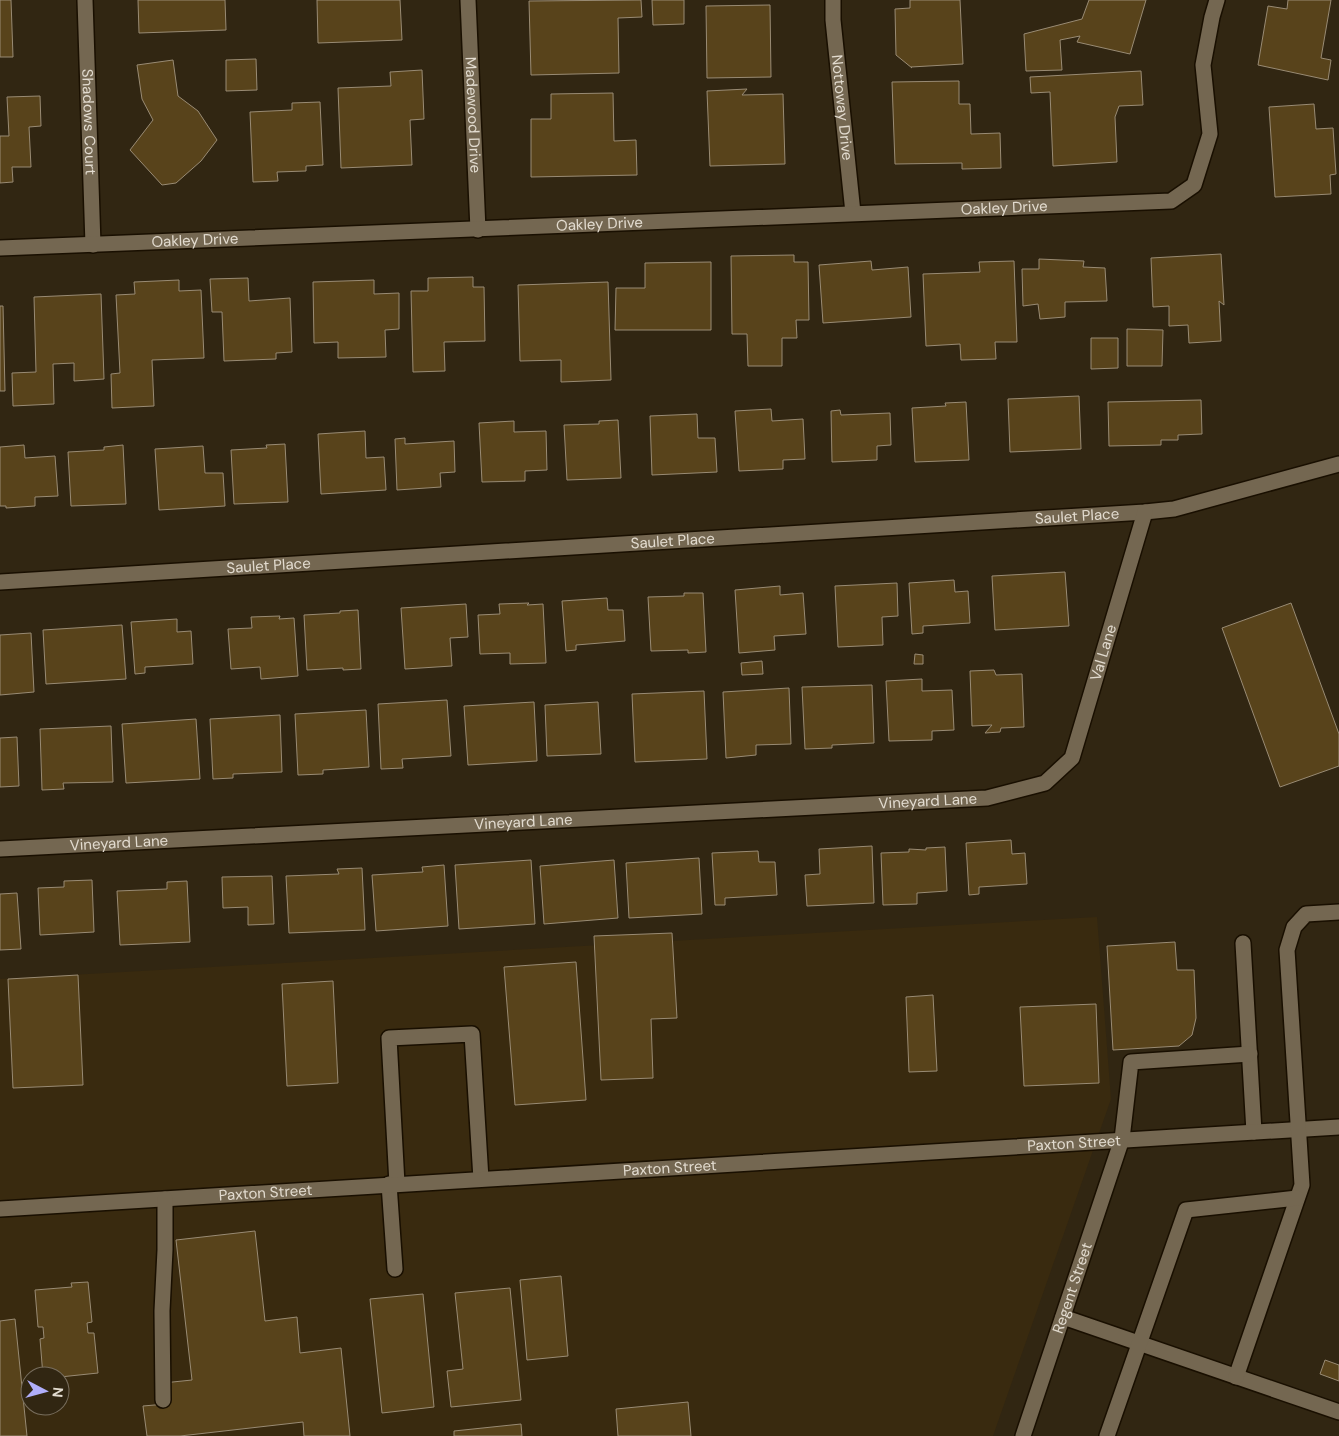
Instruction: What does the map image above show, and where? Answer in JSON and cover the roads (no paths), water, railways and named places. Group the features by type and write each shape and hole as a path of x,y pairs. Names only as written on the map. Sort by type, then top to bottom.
{"street":[{"name":"Shadows Court","path":"85,0 93,245"},
{"name":"Madewood Drive","path":"468,0 478,230"},
{"name":"Nottoway Drive","path":"833,0 833,20 853,213"},
{"name":"Oakley Drive","path":"0,248 1171,201 1194,184 1210,134 1203,65 1217,0"},
{"name":"Saulet Place","path":"0,582 1174,510 1339,464"},
{"name":"Val Lane","path":"1045,782 1072,758 1145,512"},
{"name":"Vineyard Lane","path":"0,850 987,798 1045,782"},
{"path":"1236,1377 1302,1185 1287,950 1294,927 1306,914 1339,912"},
{"path":"1243,943 1254,1132"},
{"path":"395,1269 390,1038 472,1034 481,1179"},
{"name":"Regent Street","path":"1024,1436 1122,1139 1131,1062 1250,1054"},
{"name":"Paxton Street","path":"0,1209 1339,1127"},
{"path":"163,1400 162,1311 165,1198"},
{"path":"1107,1436 1186,1210 1297,1198"},
{"path":"1063,1317 1339,1412"}]}
